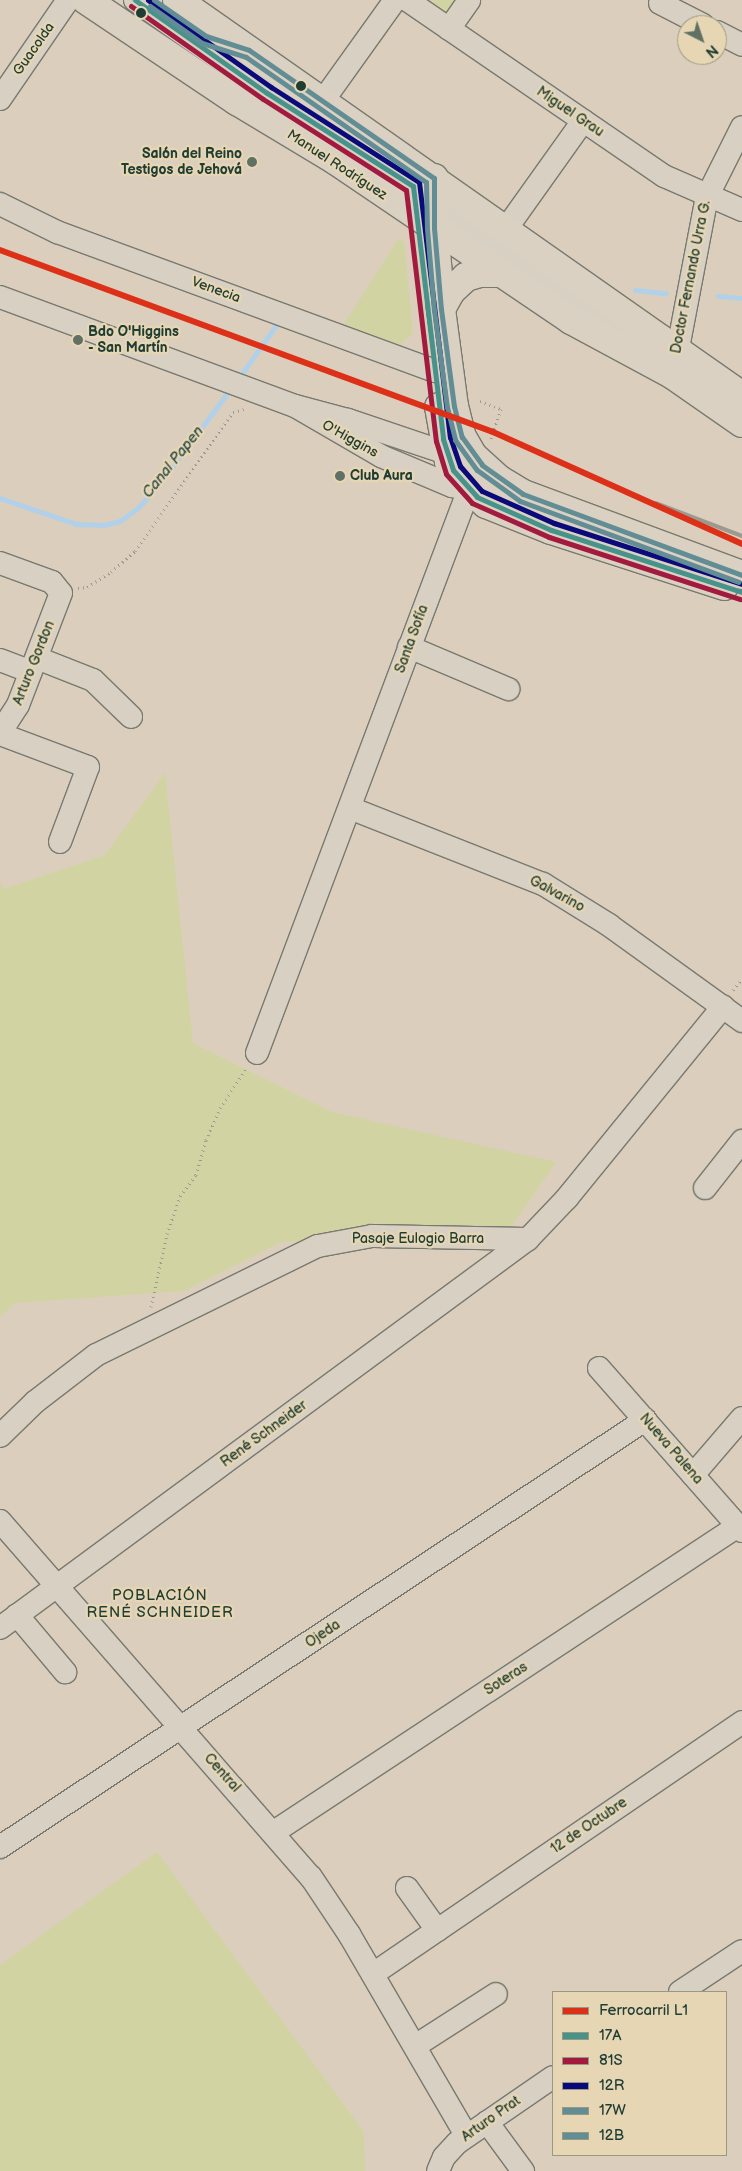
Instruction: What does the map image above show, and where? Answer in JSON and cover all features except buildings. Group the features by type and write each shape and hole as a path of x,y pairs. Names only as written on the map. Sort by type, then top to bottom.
{"main road":[{"name":"Manuel Rodríguez","path":"86,0 427,202 506,229 675,362 742,423"},
{"name":"Manuel Rodríguez","path":"177,0 322,102 500,273 571,320 675,362 742,396"},
{"path":"427,202 457,419 462,437 461,465"},
{"name":"Santa Sofía","path":"427,202 435,371 461,465"},
{"path":"441,309 451,291 466,277 480,273 500,273"},
{"name":"O'Higgins","path":"461,465 500,480 523,494 742,575"},
{"name":"O'Higgins","path":"461,465 486,504 551,530 742,592"}],"street":[{"name":"Guacolda","path":"0,99 68,0"},
{"path":"135,0 632,341 675,362"},
{"path":"154,0 206,36 249,50"},
{"path":"322,102 394,0"},
{"name":"Miguel Grau","path":"407,0 664,176 706,197 742,210"},
{"path":"449,29 469,0"},
{"path":"660,3 683,15"},
{"path":"727,37 742,45"},
{"path":"506,229 582,121"},
{"name":"Doctor Fernando Urra G.","path":"675,362 706,197 742,126"},
{"name":"Venecia","path":"0,204 56,232 435,371"},
{"name":"O'Higgins","path":"0,297 295,406 348,420 461,465"},
{"name":"Santa Sofía","path":"257,1053 409,647 461,465"},
{"path":"0,563 52,582 60,589"},
{"name":"Arturo Gordon","path":"0,734 18,705 60,598 60,589"},
{"path":"409,647 508,689"},
{"path":"0,660 34,665 93,680 131,717"},
{"path":"0,734 88,767 60,842"},
{"name":"Galvarino","path":"350,808 543,884 597,916 742,1020"},
{"path":"528,1240 567,1198 724,1007"},
{"path":"704,1188 742,1142"},
{"name":"Pasaje Eulogio Barra","path":"0,1436 35,1402 96,1354 332,1242 372,1236 528,1240"},
{"name":"René Schneider","path":"8,1622 528,1240"},
{"name":"Nueva Palena","path":"599,1368 740,1528"},
{"path":"693,1475 742,1418"},
{"name":"Ojeda","path":"0,1847 645,1420"},
{"name":"Central","path":"0,1521 274,1832 323,1893 373,1974 466,2135"},
{"name":"Soteras","path":"274,1832 740,1528"},
{"path":"8,1622 65,1672"},
{"name":"12 de Octubre","path":"373,1974 742,1722"},
{"path":"407,1888 437,1930"},
{"path":"682,1991 742,1951"},
{"path":"415,2046 496,1994"},
{"name":"Arturo Prat","path":"438,2171 444,2157 466,2135 552,2078"},
{"path":"487,2122 523,2171"}],"path":[{"path":"60,589 88,587 111,572 135,551 233,412 260,405 258,392"},
{"path":"461,465 501,409 480,402"},
{"path":"142,1331 180,1196 196,1175 206,1140 220,1108 257,1053"}],"green space":[{"path":"425,0 465,0 453,19"},
{"path":"399,238 404,242 413,333 399,346 342,327"},
{"path":"165,773 193,1043 332,1112 556,1162 501,1242 282,1242 184,1291 15,1303 0,1317 0,882 3,889 105,855"},
{"path":"157,1852 364,2132 365,2171 0,2171 0,1965"}],"waterway":[{"name":"Canal Papen","path":"635,290 666,293"},
{"name":"Canal Papen","path":"718,296 742,298"},
{"name":"Canal Papen","path":"238,379 277,324"},
{"name":"Canal Papen","path":"0,498 76,524 104,525 120,521 138,508 161,482 231,388"}],"railway":[{"path":"656,503 742,536"}],"rail line":[{"name":"L1","path":"0,250 493,432 742,544"}],"transit line":[{"name":"17A","path":"135,0 267,93 413,186 443,439 453,470 477,497 551,530 742,592"},
{"name":"12R","path":"148,0 271,87 419,182 450,437 460,466 482,491 554,523 742,584"},
{"name":"17W","path":"154,0 206,36 249,50 434,178 434,228 441,309 454,406 462,437 482,465 523,494 742,575"},
{"name":"81S","path":"131,6 263,99 406,190 436,441 446,474 472,503 549,537 740,599"},
{"name":"12B","path":"150,6 202,43 246,57 426,182 427,229 434,310 447,407 455,440 477,470 520,501 739,582"}],"place":[{"name":"Salón del Reino Testigos de Jehová","path":"252,162"},
{"name":"Bdo O'Higgins - San Martín","path":"78,340"},
{"name":"Club Aura","path":"340,476"}],"district":[{"name":"POBLACIÓN RENÉ SCHNEIDER","path":"160,1604"}]}
